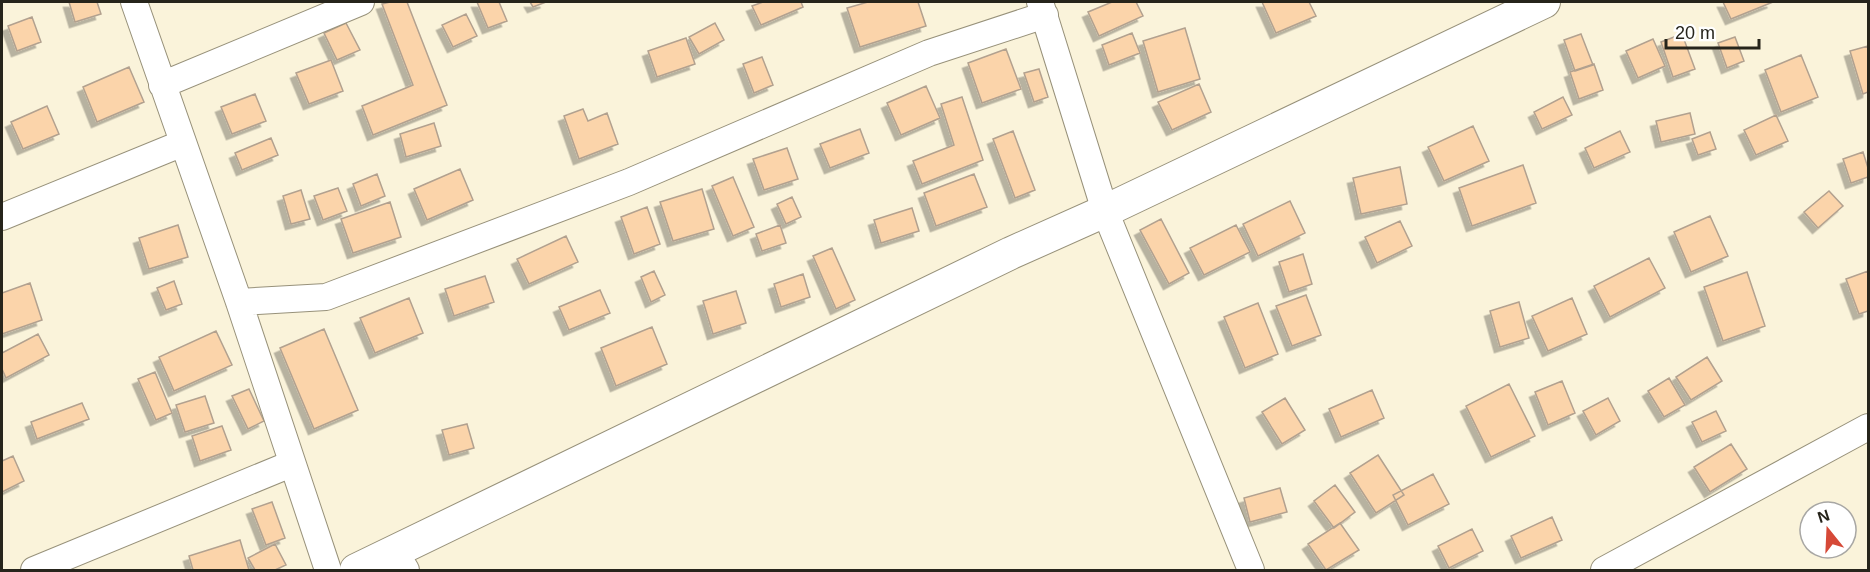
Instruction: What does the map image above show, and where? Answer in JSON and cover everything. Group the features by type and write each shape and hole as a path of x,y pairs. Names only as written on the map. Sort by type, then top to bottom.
{"street":[{"path":"134,2 239,302 328,570"},
{"path":"162,85 361,2"},
{"path":"356,570 401,561 1011,253 1105,211 1544,2"},
{"path":"239,302 326,297 629,182 929,53 1042,8 1105,211 1251,570"},
{"path":"2,217 183,143"},
{"path":"1605,570 1869,427"},
{"path":"34,570 291,464"}],"building":[{"path":"69,2 97,2 101,14 75,22"},
{"path":"407,2 447,105 373,135 362,106 413,85 382,4"},
{"path":"477,2 499,2 507,21 488,28"},
{"path":"530,2 546,2 533,7"},
{"path":"763,2 801,2 803,7 761,25 752,6"},
{"path":"868,2 918,2 926,26 860,47 847,8"},
{"path":"1112,2 1136,2 1143,16 1099,36 1088,12"},
{"path":"1262,2 1309,2 1316,16 1276,33"},
{"path":"1723,2 1773,2 1731,19"},
{"path":"466,14 477,36 453,47 442,25"},
{"path":"32,17 41,42 17,51 8,26"},
{"path":"346,23 360,50 337,60 324,33"},
{"path":"715,23 724,40 699,54 689,37"},
{"path":"1185,28 1200,79 1158,92 1143,41"},
{"path":"1132,33 1140,53 1109,65 1102,45"},
{"path":"1581,34 1593,65 1575,71 1564,40"},
{"path":"1682,34 1695,69 1673,77 1661,42"},
{"path":"1735,37 1744,61 1727,68 1718,43"},
{"path":"686,38 695,64 657,77 648,51"},
{"path":"1653,39 1665,66 1638,78 1626,51"},
{"path":"1868,46 1868,92 1863,94 1850,51"},
{"path":"1006,49 1021,89 982,103 968,63"},
{"path":"1801,55 1818,97 1781,112 1765,70"},
{"path":"762,57 773,85 754,93 743,64"},
{"path":"331,60 343,91 309,104 296,73"},
{"path":"1594,64 1603,90 1579,99 1570,72"},
{"path":"129,67 144,102 97,122 83,87"},
{"path":"1039,69 1048,97 1034,102 1024,73"},
{"path":"1199,84 1211,112 1172,130 1158,102"},
{"path":"926,86 940,118 901,135 887,103"},
{"path":"255,94 266,121 232,134 221,107"},
{"path":"962,97 983,160 922,184 913,161 954,145 941,104"},
{"path":"1563,97 1572,115 1542,129 1534,112"},
{"path":"47,106 59,134 23,149 11,122"},
{"path":"583,109 588,121 607,113 618,144 579,159 564,116"},
{"path":"1690,113 1695,134 1661,142 1656,121"},
{"path":"1776,115 1788,141 1756,155 1744,130"},
{"path":"434,123 441,146 406,157 400,134"},
{"path":"1473,126 1489,161 1444,181 1428,147"},
{"path":"860,129 869,153 830,168 820,144"},
{"path":"1013,131 1035,190 1015,198 993,139"},
{"path":"1620,131 1630,152 1594,168 1585,148"},
{"path":"1710,132 1716,149 1698,155 1692,139"},
{"path":"271,138 278,155 242,170 235,153"},
{"path":"787,148 798,179 764,190 753,159"},
{"path":"1863,152 1868,177 1851,183 1843,159"},
{"path":"1523,165 1536,203 1472,226 1459,188"},
{"path":"1400,167 1407,204 1361,214 1353,178"},
{"path":"460,169 473,200 427,220 414,189"},
{"path":"377,174 385,196 361,206 353,184"},
{"path":"974,174 987,207 936,226 924,193"},
{"path":"733,177 754,227 733,236 712,186"},
{"path":"338,188 347,211 323,220 314,196"},
{"path":"702,189 714,229 673,241 660,202"},
{"path":"301,190 310,219 291,224 283,196"},
{"path":"1829,191 1843,206 1818,228 1804,212"},
{"path":"792,197 801,217 786,224 777,204"},
{"path":"1290,201 1305,233 1258,256 1243,224"},
{"path":"390,202 401,237 353,253 341,219"},
{"path":"647,207 660,244 634,254 621,217"},
{"path":"912,208 919,231 881,243 874,220"},
{"path":"1710,216 1728,256 1691,272 1674,232"},
{"path":"1161,219 1189,273 1169,284 1140,230"},
{"path":"1400,221 1412,246 1377,263 1365,237"},
{"path":"178,225 188,257 149,269 139,238"},
{"path":"780,225 786,243 762,251 756,234"},
{"path":"1236,225 1250,252 1204,275 1190,248"},
{"path":"566,236 578,262 529,284 517,259"},
{"path":"832,248 855,300 836,309 813,256"},
{"path":"1303,254 1312,284 1289,292 1279,262"},
{"path":"1649,258 1665,288 1610,317 1594,286"},
{"path":"654,271 665,295 651,302 641,277"},
{"path":"1868,271 1868,311 1859,314 1846,279"},
{"path":"1747,272 1765,326 1723,341 1704,287"},
{"path":"803,274 810,297 781,307 774,284"},
{"path":"485,276 494,302 454,316 445,289"},
{"path":"174,281 182,304 166,310 157,288"},
{"path":"30,283 42,320 2,334 2,293"},
{"path":"600,290 610,313 569,330 559,307"},
{"path":"736,291 746,323 713,334 703,301"},
{"path":"1306,295 1321,335 1292,346 1276,306"},
{"path":"409,298 423,333 375,353 360,318"},
{"path":"1572,298 1587,334 1548,351 1532,316"},
{"path":"1519,302 1529,338 1500,347 1490,311"},
{"path":"1258,303 1278,354 1245,368 1224,317"},
{"path":"652,327 667,364 616,386 601,348"},
{"path":"324,329 358,410 314,429 280,348"},
{"path":"216,331 232,365 174,391 159,357"},
{"path":"38,334 49,355 6,378 2,369 2,353"},
{"path":"1707,357 1722,381 1691,400 1676,377"},
{"path":"155,372 172,413 156,420 138,379"},
{"path":"1669,378 1685,405 1664,417 1648,391"},
{"path":"1562,381 1575,413 1548,425 1535,392"},
{"path":"1509,384 1535,436 1491,457 1466,406"},
{"path":"249,389 264,421 248,429 232,396"},
{"path":"1372,390 1384,418 1341,437 1329,409"},
{"path":"205,396 214,423 185,432 176,405"},
{"path":"1285,398 1305,430 1282,444 1262,412"},
{"path":"1608,398 1620,421 1596,435 1583,411"},
{"path":"82,403 89,419 37,439 31,422"},
{"path":"1716,411 1726,431 1702,442 1692,422"},
{"path":"467,424 474,448 449,455 442,430"},
{"path":"222,426 231,450 200,461 192,436"},
{"path":"1731,444 1747,469 1710,492 1694,467"},
{"path":"1378,455 1404,495 1376,513 1350,473"},
{"path":"13,456 24,481 2,492 2,461"},
{"path":"1433,474 1449,504 1408,525 1393,495"},
{"path":"1335,485 1355,512 1334,528 1314,501"},
{"path":"1280,488 1287,512 1250,522 1244,498"},
{"path":"272,502 285,538 266,545 252,509"},
{"path":"1552,517 1562,540 1521,558 1511,536"},
{"path":"1340,523 1359,550 1326,570 1308,544"},
{"path":"1472,529 1483,551 1449,568 1438,546"},
{"path":"240,540 249,570 193,570 189,556"},
{"path":"275,544 286,565 275,570 255,570 248,558"}]}
